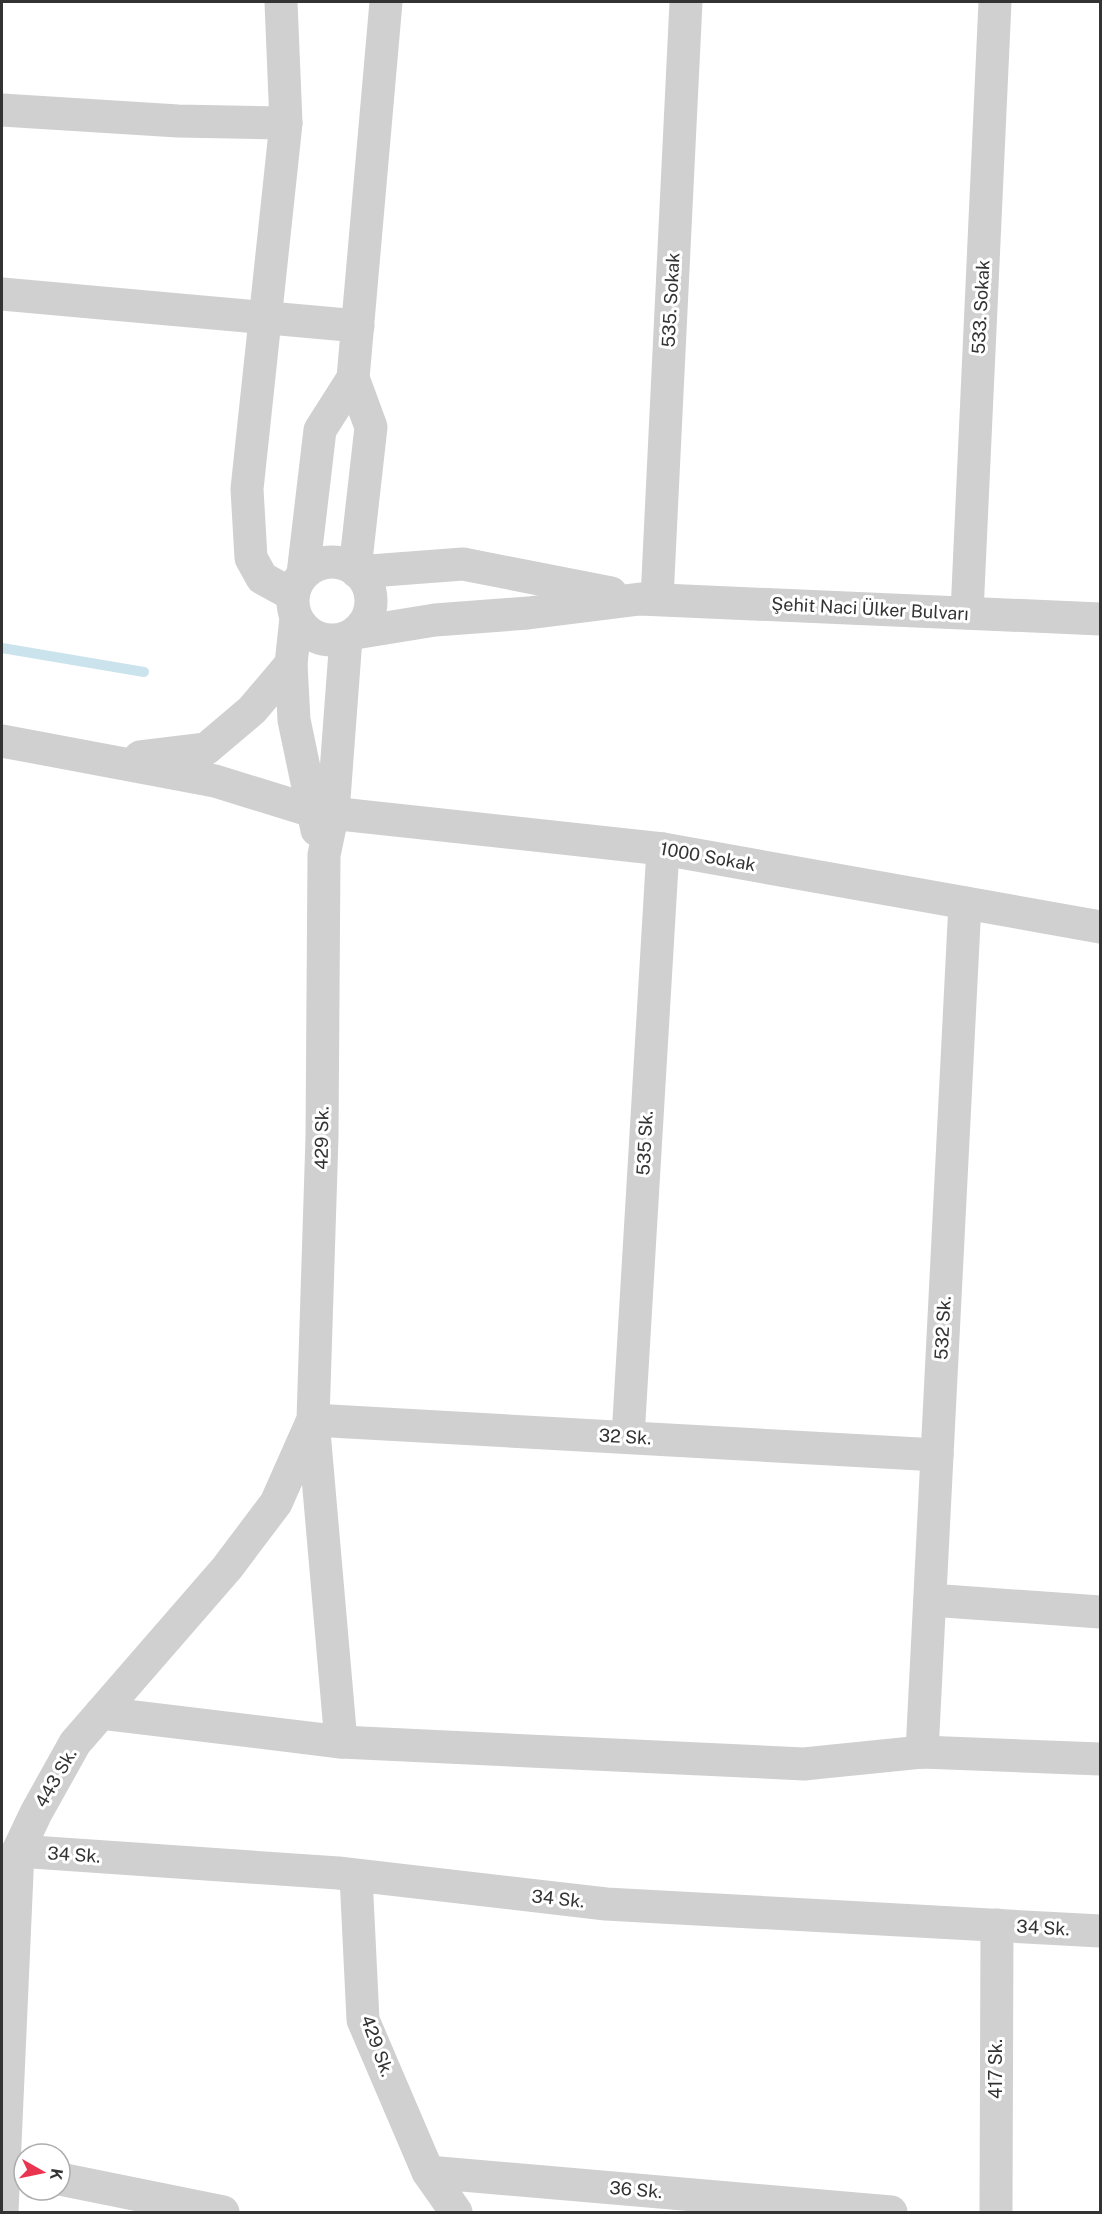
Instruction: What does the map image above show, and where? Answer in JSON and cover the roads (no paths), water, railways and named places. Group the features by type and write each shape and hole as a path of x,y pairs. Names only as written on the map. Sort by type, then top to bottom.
{"street":[{"path":"281,2 286,123 247,489 251,558 262,578 297,595"},
{"path":"356,570 371,427 353,378 387,2"},
{"name":"535. Sokak","path":"648,599 686,2"},
{"name":"533. Sokak","path":"968,613 995,2"},
{"path":"2,110 178,121 286,123"},
{"path":"2,294 358,326"},
{"name":"429 Sk.","path":"340,1742 313,1420 322,1137 323,811 294,720 291,664 297,595 320,430 353,378"},
{"path":"334,562 356,570 370,592 371,603 363,625 350,636 335,640 317,637 303,628 297,595 312,567 334,562"},
{"name":"Şehit Naci Ülker Bulvarı","path":"356,570 463,564 648,599 1101,619"},
{"name":"Şehit Naci Ülker Bulvarı","path":"350,636 435,621 648,599"},
{"path":"323,811 350,636"},
{"path":"2,741 106,761 206,749 252,710 291,664"},
{"name":"1000 Sokak","path":"106,761 215,781 323,811 663,849 1101,927"},
{"name":"535 Sk.","path":"628,1437 663,849"},
{"name":"532 Sk.","path":"922,1752 964,903"},
{"name":"32 Sk.","path":"313,1420 937,1455"},
{"name":"443 Sk.","path":"14,2142 18,1851 36,1813 75,1743 227,1568 276,1503 313,1420"},
{"path":"930,1600 1101,1612"},
{"path":"101,1713 340,1742 804,1764 922,1752 1101,1760"},
{"name":"34 Sk.","path":"18,1851 356,1876 606,1904 1101,1931"},
{"name":"429 Sk.","path":"356,1876 363,2020 428,2172"},
{"name":"417 Sk.","path":"996,2212 997,1925"},
{"path":"428,2172 456,2212"},
{"name":"36 Sk.","path":"428,2172 891,2212"},
{"name":"443 Sk.","path":"2,2212 12,2176"},
{"path":"72,2181 224,2212"}],"waterway":[{"path":"2,648 144,672"}]}
